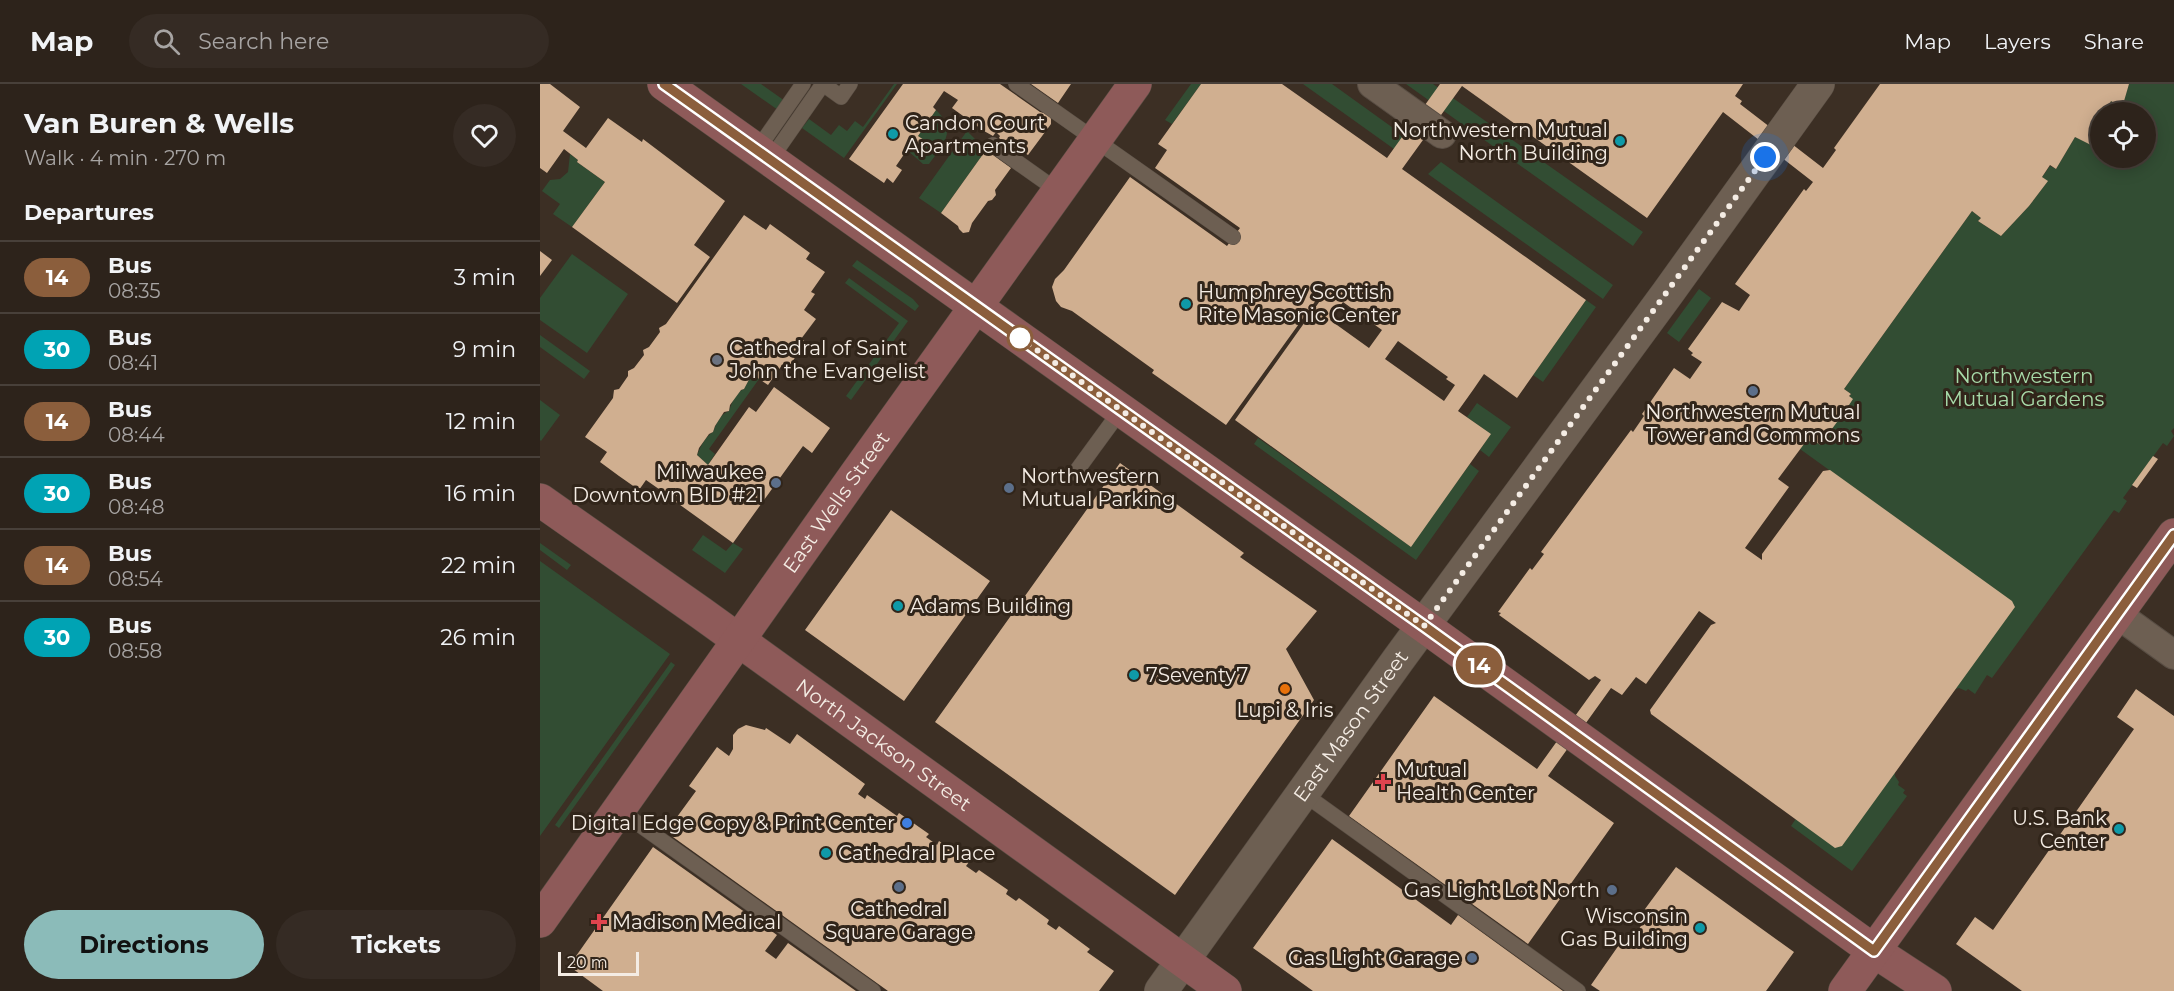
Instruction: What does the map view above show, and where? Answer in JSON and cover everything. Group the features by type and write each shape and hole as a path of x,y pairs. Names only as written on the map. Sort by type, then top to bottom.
{"main road":[{"path":"664,84 1424,626 1874,951 1935,991"},
{"name":"East Wells Street","path":"540,921 1135,84"},
{"name":"North Jackson Street","path":"540,500 1225,991"},
{"path":"1845,991 2174,535"}],"street":[{"path":"1372,84 1442,134"},
{"name":"East Mason Street","path":"1161,991 1818,84"},
{"path":"2117,614 2174,655"}],"lane":[{"path":"764,155 803,84"},
{"path":"764,155 823,84 841,97 850,84"},
{"path":"1016,84 1233,237"},
{"path":"993,145 1058,191"},
{"path":"1075,473 1121,410"},
{"path":"1304,794 1578,991"},
{"path":"618,810 873,991"}],"green space":[{"path":"741,84 761,84 785,101 778,110"},
{"path":"894,84 897,84 844,158 802,128 809,119 831,135 839,125 847,131 855,121 863,127"},
{"path":"1191,84 1201,84 1172,124 1165,120"},
{"path":"1303,84 1332,84 1414,143 1408,159"},
{"path":"1406,84 1433,84 1643,232 1633,246"},
{"name":"Northwestern Mutual Gardens","path":"2129,84 2174,84 2174,428 2171,431 2174,436 2167,446 2163,443 2123,498 2127,501 2119,513 2114,510 1992,678 1987,675 1975,694 1968,689 1966,691 1959,688 1953,690 1979,578 1800,449 1807,440 1814,444 1851,394 1844,389 1972,211 1981,218 1978,221 2001,236 2029,206 2047,182 2042,177 2050,166 2056,169 2075,137 2090,144 2090,168 2156,168 2156,102 2124,102"},
{"path":"936,110 946,125 946,138 929,164 923,164 907,150 909,147 915,151 923,140 918,136"},
{"path":"967,131 986,150 941,213 919,198"},
{"path":"570,154 578,160 577,162 605,182 572,227 553,214 560,204 542,191 550,180 560,179 568,172"},
{"path":"1441,162 1613,285 1603,299 1428,174"},
{"path":"572,254 628,294 587,353 540,320 540,298"},
{"path":"857,260 913,299 919,306 915,311 852,266"},
{"path":"849,278 908,321 851,400 846,396 899,323 845,283"},
{"path":"1699,289 1711,298 1679,342 1667,333"},
{"path":"1586,300 1596,307 1543,382 1533,375"},
{"path":"540,335 590,371 584,379 540,347"},
{"path":"752,374 759,379 709,449 715,454 708,465 697,455 700,448 721,417 729,411 734,398 744,389"},
{"path":"540,400 560,415 541,441 540,440"},
{"path":"1477,403 1511,427 1489,457 1480,450 1490,434 1467,417"},
{"path":"1258,438 1410,546 1470,464 1479,471 1416,560 1254,444"},
{"path":"703,535 726,551 733,543 743,549 725,573 692,550"},
{"path":"540,543 571,565 567,570 540,550"},
{"path":"540,561 670,654 540,836"},
{"path":"671,662 675,665 559,828 555,825"},
{"path":"1895,770 1898,785 1905,790 1903,793 1907,796 1852,871 1791,826 1799,814"}],"building":[{"path":"540,84 550,84 580,107 563,131 586,148 608,118 642,142 643,139 725,201 694,245 710,257 677,303 572,227 605,182 577,162 578,160 564,149 547,173 540,168"},
{"name":"Candon Court Apartments","path":"903,84 1000,84 1040,112 1048,114 1051,124 1028,155 1017,148 1016,151 999,138 996,132 993,136 952,108 958,100 944,91 933,107 936,110 918,136 924,140 915,151 909,147 896,166 902,170 893,183 887,178 884,183 849,159"},
{"path":"1031,84 1071,84 1058,103"},
{"path":"1201,84 1282,84 1387,158 1440,84 1743,84 1735,96 1742,101 1740,104 1823,168 1836,150 1834,148 1880,84 2129,84 2124,102 2090,102 2090,144 2075,137 2056,169 2050,165 2042,177 2048,181 2001,236 1978,221 1981,218 1972,211 1844,389 1851,394 1849,396 1853,399 1843,414 1820,445 1807,440 1778,479 1789,487 1745,548 1762,560 1762,554 1823,471 1830,470 2012,601 2015,607 1842,846 1835,848 1651,714 1650,710 1711,625 1716,623 1699,611 1646,684 1636,677 1622,695 1611,688 1548,776 1614,823 1528,944 1349,816 1434,696 1537,769 1601,680 1595,676 1589,680 1499,615 1501,613 1498,612 1530,568 1532,570 1544,554 1541,552 1631,430 1633,432 1644,416 1642,414 1674,368 1690,379 1702,362 1691,355 1693,353 1688,349 1722,302 1739,311 1750,295 1735,284 1804,189 1806,191 1813,182 1723,112 1647,218 1462,86 1402,169 1586,300 1517,398 1484,374 1458,411 1491,434 1411,547 1235,420 1327,291 1324,289 1226,425 1152,373 1154,370 1072,311 1061,307 1056,301 1052,287 1055,279 1064,270 1130,177 1227,246 1240,228 1155,168 1167,150 1158,144","holes":["1343,302 1382,330 1369,348 1330,320","1398,341 1448,377 1446,379 1455,385 1444,401 1385,359"]},
{"path":"986,150 1011,168 995,190 996,195 988,201 972,223 969,232 963,233 958,226 941,213"},
{"name":"Cathedral of Saint John the Evangelist","path":"744,215 766,230 770,224 810,253 806,259 825,272 811,292 815,294 804,310 816,319 801,339 806,342 787,369 782,365 768,385 752,374 744,389 730,405 729,411 724,412 713,432 699,448 697,455 708,465 749,407 756,412 774,387 830,428 812,453 803,446 733,543 676,502 679,498 669,490 666,494 646,480 639,490 619,476 600,462 607,452 585,437 613,398 614,390 619,389 628,376 628,371 634,368 644,355 643,350 649,347 660,332 659,328 666,324"},
{"path":"540,251 552,260 540,276"},
{"path":"2153,456 2158,459 2137,488 2132,485"},
{"name":"7Seventy7","path":"1120,463 1244,553 1240,557 1317,611 1286,649 1314,700 1175,895 935,722"},
{"name":"Adams Building","path":"891,510 990,581 904,701 805,630"},
{"name":"U.S. Bank Center","path":"2136,689 2174,716 2174,991 2022,991 1956,944 1975,917 1993,930 2134,729 2117,717"},
{"name":"Cathedral Square Garage","path":"746,725 765,730 766,728 790,744 797,734 865,784 858,794 865,799 867,795 897,816 899,813 929,834 926,837 937,845 939,841 969,862 966,866 976,873 979,870 1008,890 1006,894 1016,901 1019,898 1049,920 1047,924 1056,930 1059,926 1090,949 1087,952 1114,971 1099,991 888,991 666,832 696,791 689,786 717,747 729,756 733,749 733,735"},
{"path":"1332,839 1451,925 1458,915 1563,991 1313,991 1253,948"},
{"path":"653,847 777,935 765,951 776,959 788,943 856,991 603,991 569,966"},
{"name":"Wisconsin Gas Building","path":"1676,867 1794,952 1766,991 1600,991 1591,985 1621,942 1627,946 1650,913 1645,909"}],"bus line":[{"name":"14","path":"664,84 1424,626 1874,951 2174,535"}],"place":[{"name":"Candon Court Apartments","path":"893,134"},
{"name":"Northwestern Mutual North Building","path":"1620,141"},
{"name":"Humphrey Scottish Rite Masonic Center","path":"1186,304"},
{"name":"Cathedral of Saint John the Evangelist","path":"717,360"},
{"name":"Northwestern Mutual Tower and Commons","path":"1753,391"},
{"name":"Milwaukee Downtown BID #21","path":"776,483"},
{"name":"Northwestern Mutual Parking","path":"1009,488"},
{"name":"Adams Building","path":"898,606"},
{"name":"7Seventy7","path":"1134,675"},
{"name":"Lupi & Iris","path":"1285,689"},
{"name":"Mutual Health Center","path":"1383,782"},
{"name":"Digital Edge Copy & Print Center","path":"907,823"},
{"name":"U.S. Bank Center","path":"2119,829"},
{"name":"Cathedral Place","path":"826,853"},
{"name":"Cathedral Square Garage","path":"899,887"},
{"name":"Gas Light Lot North","path":"1612,890"},
{"name":"Madison Medical","path":"599,922"},
{"name":"Wisconsin Gas Building","path":"1700,928"},
{"name":"Gas Light Garage","path":"1472,958"}],"route":[{"path":"1020,338 1424,626 1765,157"}]}
